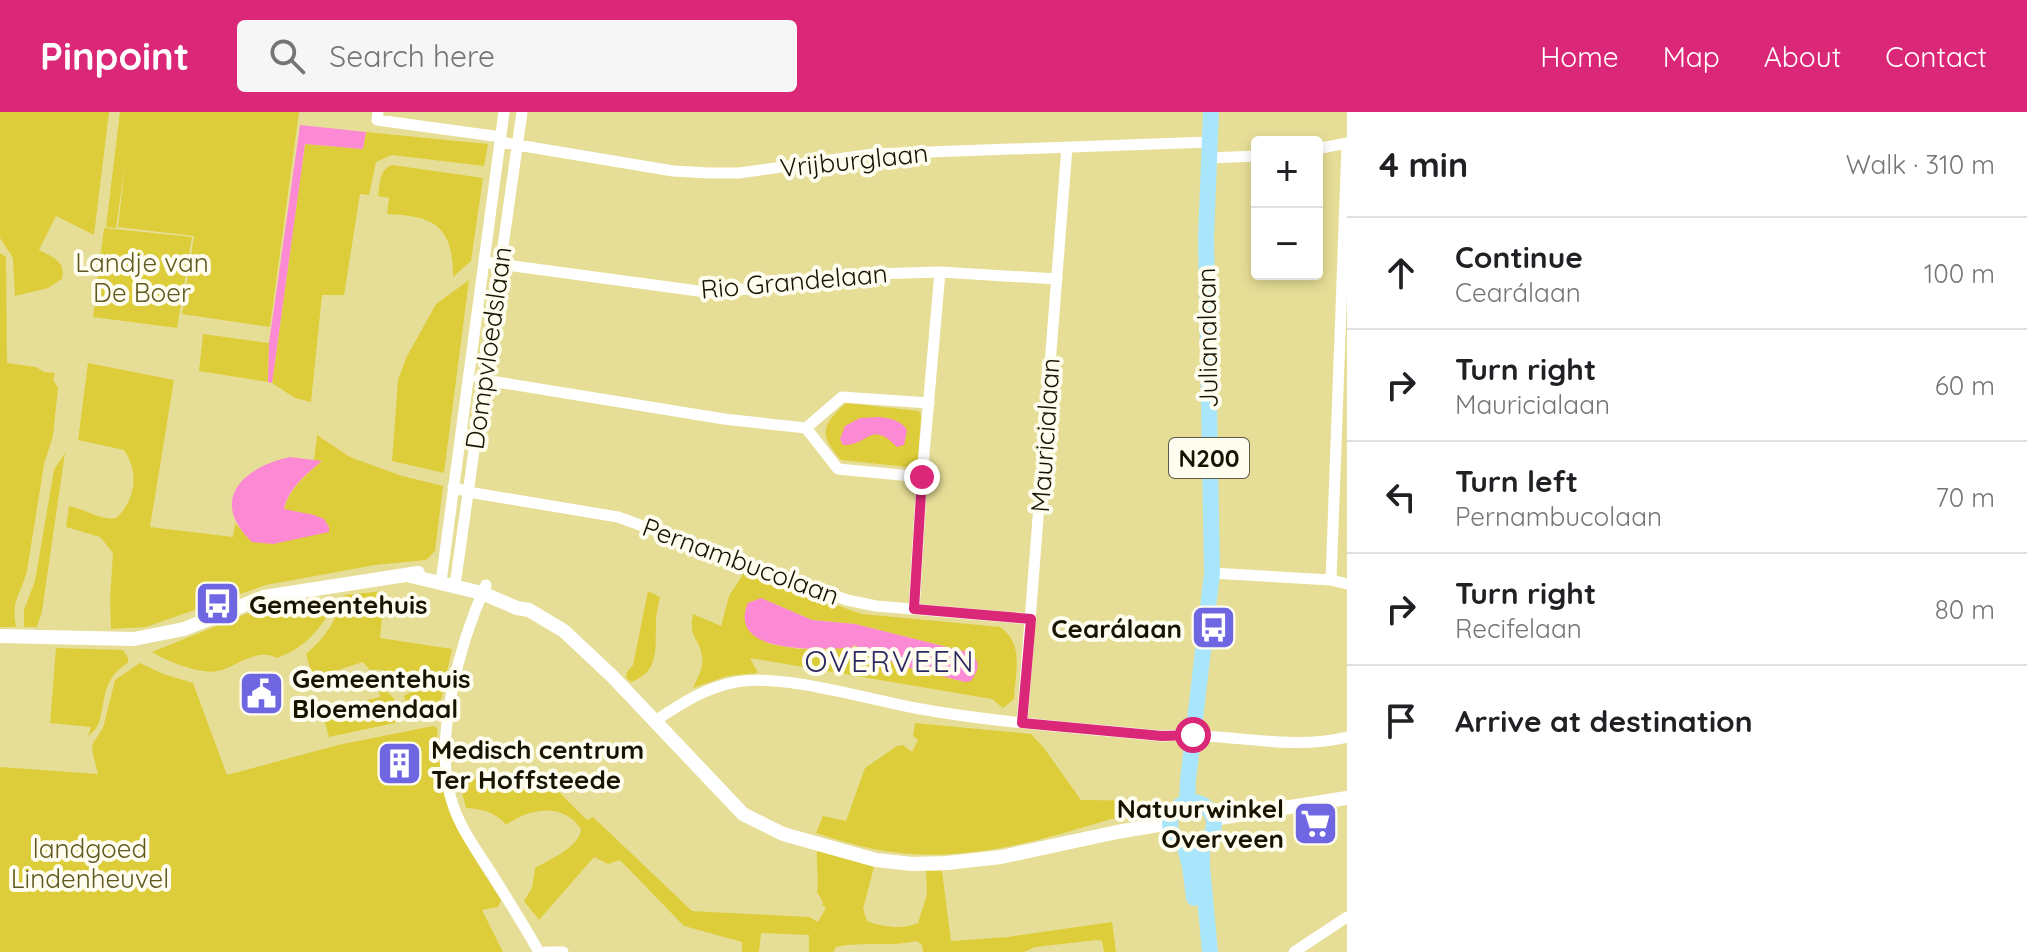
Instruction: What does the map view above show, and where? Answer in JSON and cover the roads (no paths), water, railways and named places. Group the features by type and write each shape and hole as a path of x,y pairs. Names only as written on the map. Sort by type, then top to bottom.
{"main road":[{"name":"Julianalaan","path":"1187,802 1212,573 1206,236 1211,112"},
{"path":"1187,802 1204,806 1213,819 1212,832 1202,843 1193,846 1184,844 1174,836 1170,823 1175,810 1187,802"},
{"path":"1202,843 1210,952"},
{"path":"1184,844 1190,867 1200,952"}],"street":[{"path":"378,112 377,120 500,139"},
{"name":"Dompvloedslaan","path":"449,579 453,487 504,112"},
{"name":"Dompvloedslaan","path":"449,579 468,492 522,112"},
{"name":"Vrijburglaan","path":"500,139 673,171 709,173 739,173 873,154 1067,147 1210,150 1251,155"},
{"path":"1323,148 1347,145 1331,580"},
{"name":"Mauricialaan","path":"1022,723 1067,147"},
{"name":"Rio Grandelaan","path":"484,262 713,293 871,274 940,272 1057,279"},
{"path":"914,609 940,272"},
{"path":"468,377 724,419 806,428 838,469 922,477"},
{"path":"806,428 842,397 929,403"},
{"name":"Pernambucolaan","path":"453,487 618,517 847,600 1031,619"},
{"path":"1212,573 1331,580 1347,584"},
{"path":"0,636 134,639 184,629 264,597 411,576 449,579 520,601 564,631 743,814 783,834 876,860 912,864 1001,857 1170,823"},
{"path":"484,589 459,656 447,721 447,770 452,803 465,832 539,952"},
{"path":"655,721 700,692 737,681 765,680 917,708 1022,723 1162,736 1193,735 1290,743 1329,742 1347,737"},
{"path":"1213,819 1347,798"},
{"path":"1294,952 1347,917"},
{"path":"546,952 563,952"}],"place":[{"name":"Gemeentehuis","path":"218,604"},
{"name":"Cearálaan","path":"1213,628"},
{"name":"Gemeentehuis Bloemendaal","path":"261,693"},
{"name":"Medisch centrum Ter Hoffsteede","path":"400,764"},
{"name":"Natuurwinkel Overveen","path":"1315,823"}],"district":[{"name":"OVERVEEN","path":"890,661"}],"park label":[{"name":"Landje van De Boer","path":"142,277"},
{"name":"landgoed Lindenheuvel","path":"90,863"}]}
